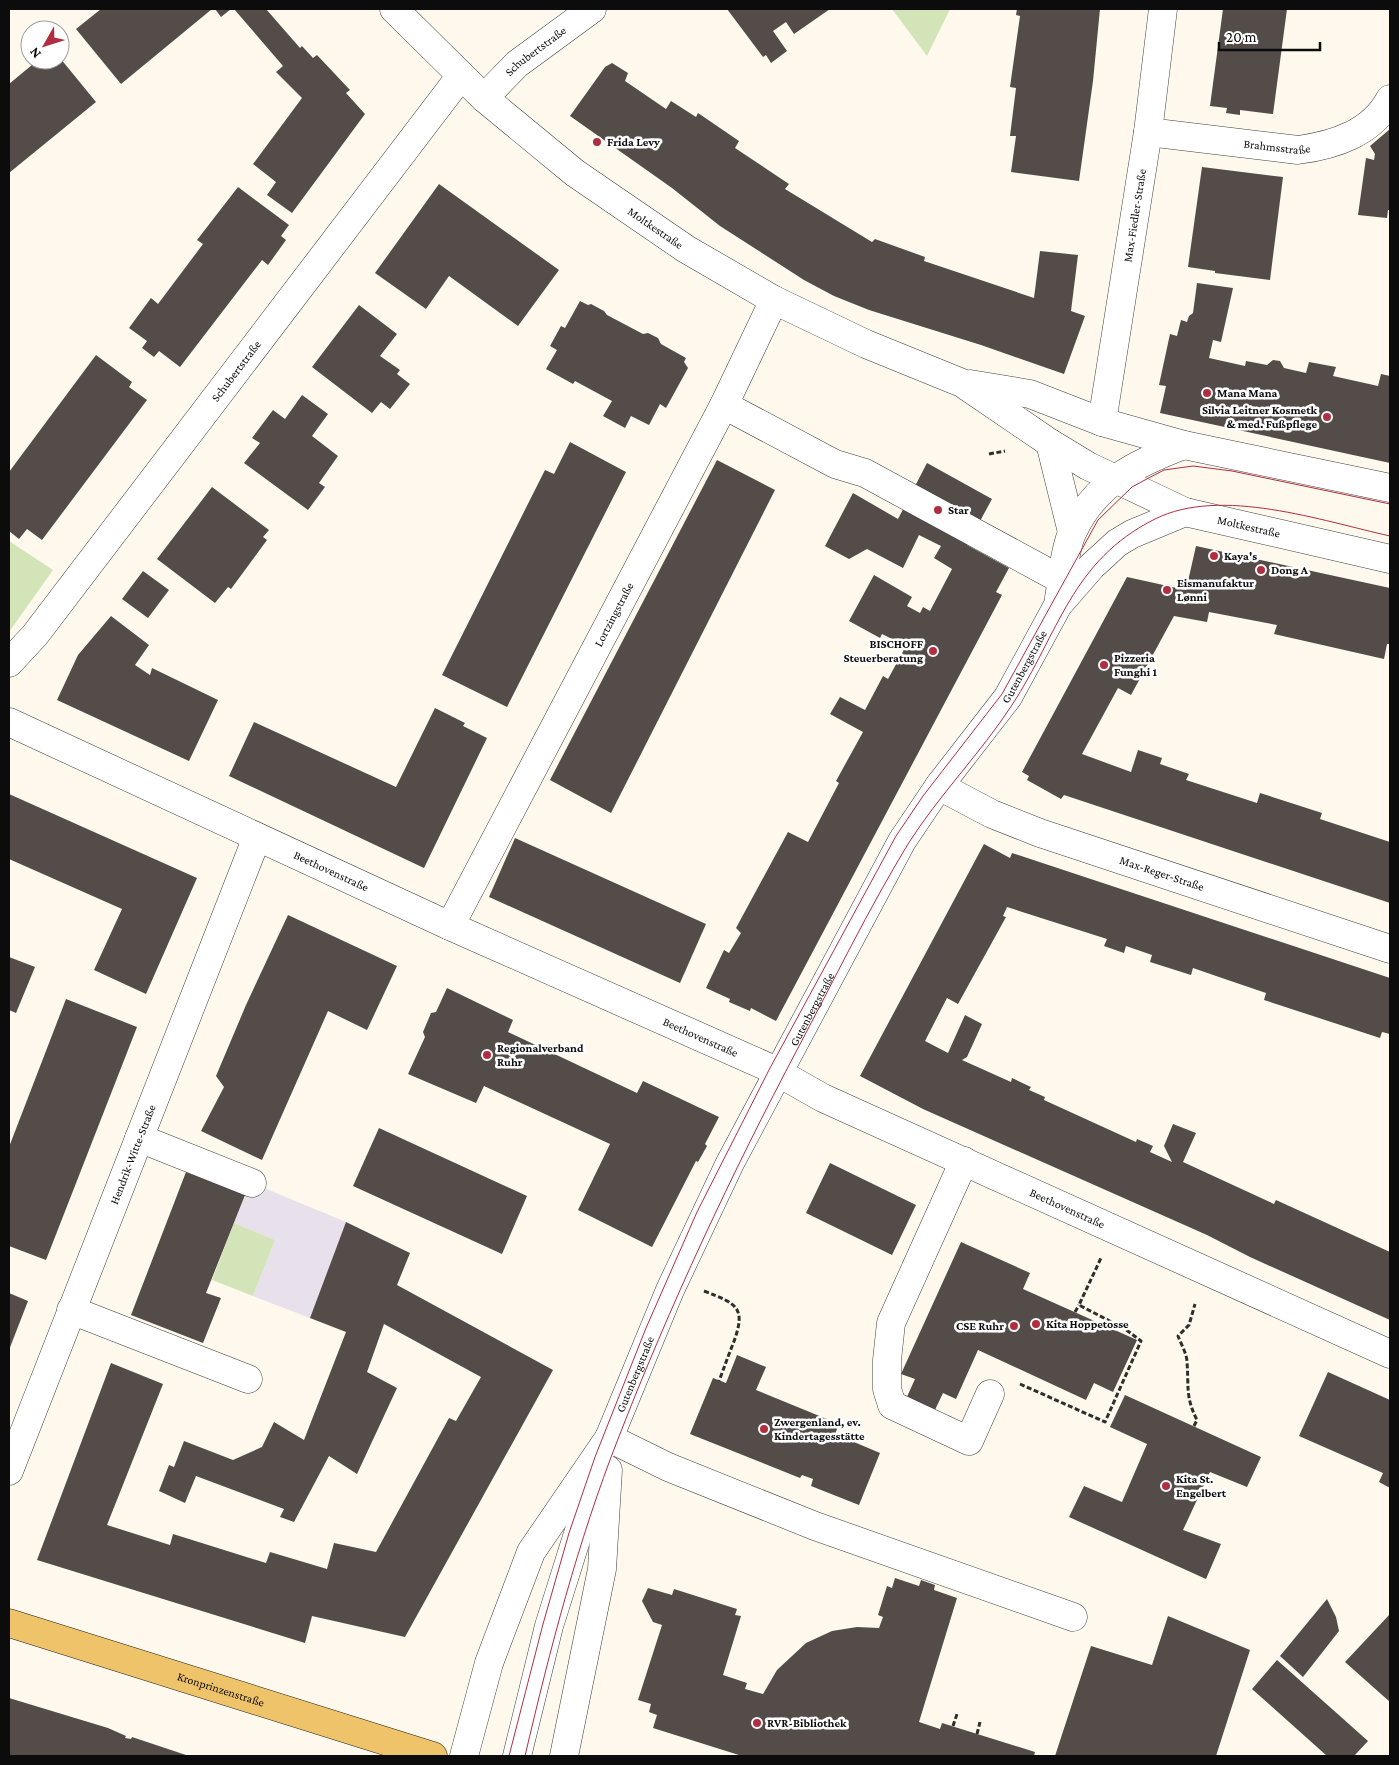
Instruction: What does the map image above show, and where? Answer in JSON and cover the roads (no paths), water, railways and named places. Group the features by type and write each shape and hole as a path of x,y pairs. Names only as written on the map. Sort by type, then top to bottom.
{"main road":[{"name":"Kronprinzenstraße","path":"9,1623 433,1756"}],"street":[{"name":"Moltkestraße","path":"394,9 460,77 575,173 686,249 774,300 866,344 962,383 1050,443 1114,478 1185,512 1390,559"},
{"name":"Schubertstraße","path":"484,98 517,64 592,9"},
{"name":"Max-Fiedler-Straße","path":"1102,422 1121,312 1148,132 1163,9"},
{"name":"Schubertstraße","path":"9,663 35,635 460,77"},
{"name":"Brahmsstraße","path":"1148,132 1298,150 1316,148 1337,142 1358,132 1386,106 1390,99"},
{"name":"Lortzingstraße","path":"450,926 724,405 774,300"},
{"name":"Moltkestraße","path":"962,383 1030,394 1102,422 1184,445 1390,488"},
{"path":"724,405 835,464 865,473 1060,593"},
{"name":"Gutenbergstraße","path":"1050,443 1072,532"},
{"path":"1114,478 1144,460 1184,445"},
{"name":"Gutenbergstraße","path":"464,1756 489,1663 531,1552 609,1438 653,1329 705,1214 777,1072 898,849 939,786 1008,697 1060,593 1072,532 1092,500 1114,478"},
{"name":"Gutenbergstraße","path":"1060,593 1118,543 1132,534 1185,512"},
{"name":"Beethovenstraße","path":"9,722 450,926 777,1072 823,1098 1116,1228 1390,1354"},
{"name":"Max-Reger-Straße","path":"939,786 992,814 1040,833 1390,949"},
{"name":"Hendrik-Witte-Straße","path":"9,1471 257,837"},
{"path":"139,1138 252,1183"},
{"path":"964,1160 892,1323 887,1360 887,1389 892,1405 970,1441 990,1394"},
{"path":"71,1310 248,1379"},
{"path":"517,1756 549,1626 609,1438 668,1467 718,1495 815,1526 987,1586 1008,1596 1073,1617"},
{"name":"Gutenbergstraße","path":"564,1756 602,1570 609,1438"}],"tram line":[{"path":"509,1756 569,1533 595,1457 646,1328 697,1212 770,1068 896,836 923,796 1002,694 1098,520 1132,487 1164,470 1193,466 1232,471 1390,504"},
{"path":"525,1756 544,1676 590,1517 638,1389 680,1290 725,1192 851,945 893,869 920,826 987,741 1012,705 1085,577 1104,556 1127,536 1155,519 1181,510 1210,506 1240,506 1303,515 1390,536"}],"place":[{"name":"Frida Levy","path":"597,142"},
{"name":"Mana Mana","path":"1207,393"},
{"name":"Silvia Leitner Kosmetk & med. Fußpflege","path":"1327,417"},
{"name":"Star","path":"938,510"},
{"name":"Kaya's","path":"1214,556"},
{"name":"Dong A","path":"1261,570"},
{"name":"Eismanufaktur Lønni","path":"1167,590"},
{"name":"BISCHOFF Steuerberatung","path":"933,651"},
{"name":"Pizzeria Funghi 1","path":"1104,665"},
{"name":"Regionalverband Ruhr","path":"487,1055"},
{"name":"Kita Hoppetosse","path":"1036,1324"},
{"name":"CSE Ruhr","path":"1014,1326"},
{"name":"Zwergenland, ev. Kindertagesstätte","path":"764,1429"},
{"name":"Kita St. Engelbert","path":"1166,1486"},
{"name":"RVR-Bibliothek","path":"757,1723"}]}
